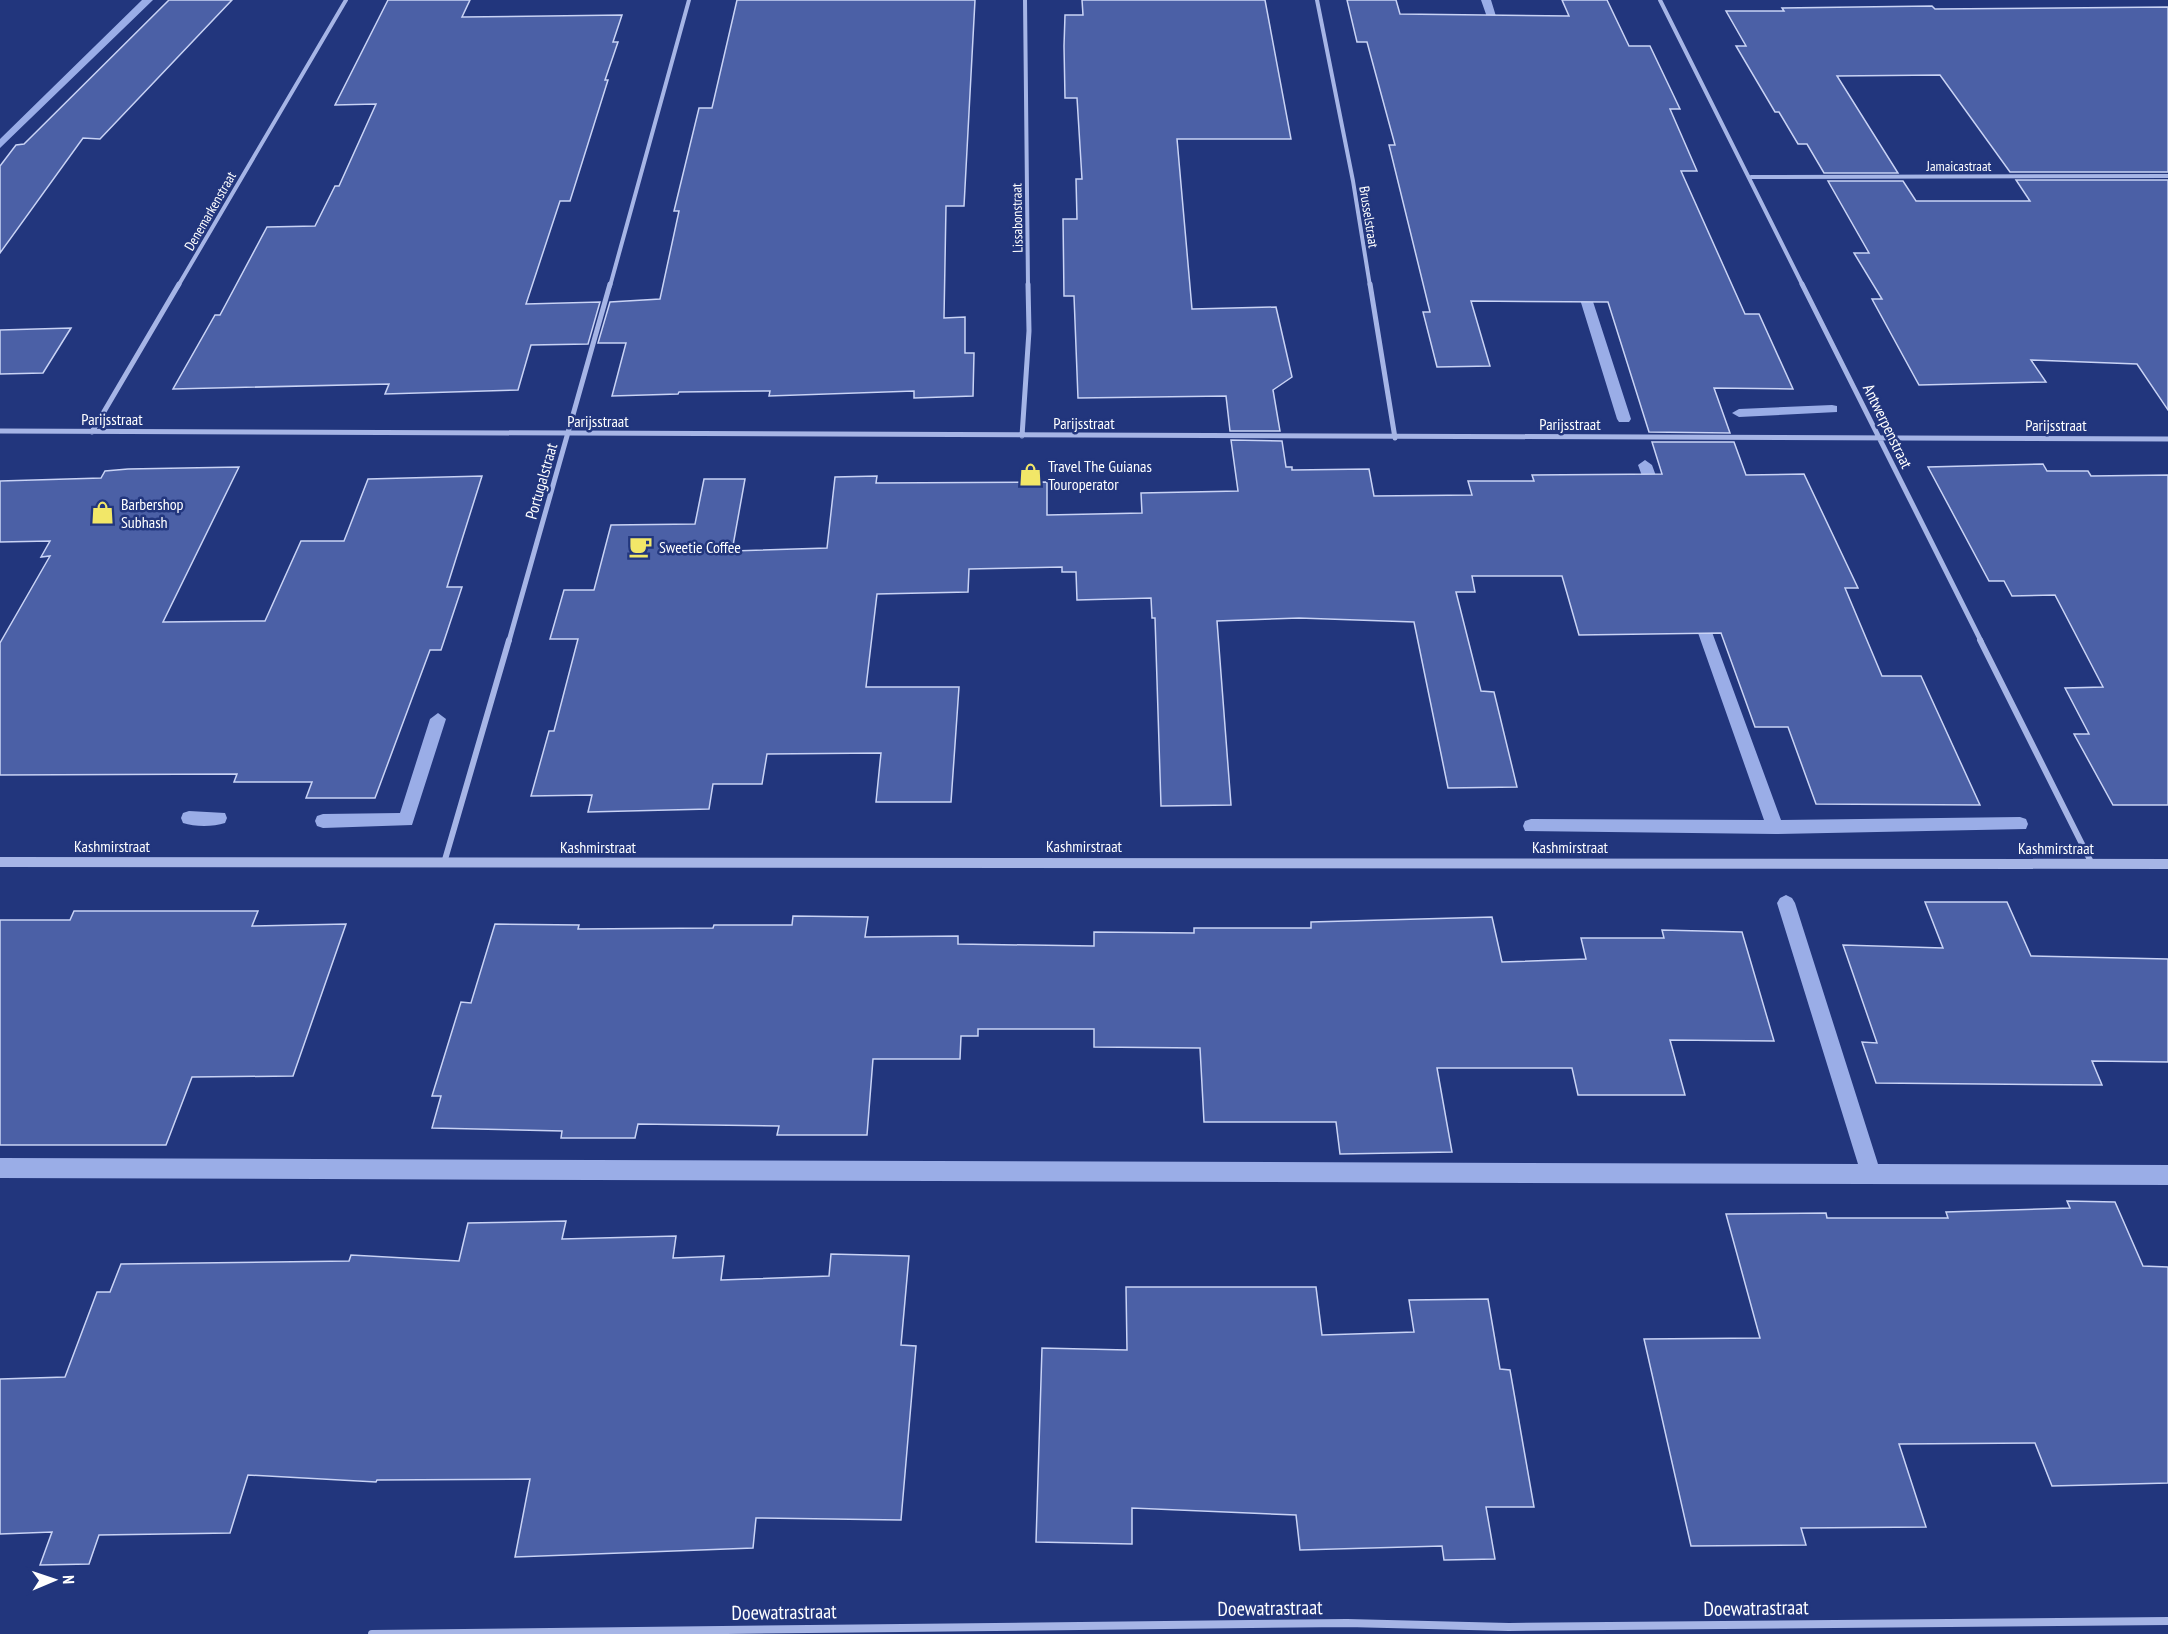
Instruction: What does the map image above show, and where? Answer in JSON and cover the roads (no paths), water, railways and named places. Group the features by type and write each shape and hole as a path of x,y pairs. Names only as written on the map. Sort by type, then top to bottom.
{"street":[{"name":"Denemarkenstraat","path":"92,432 346,0"},
{"name":"Portugalstraat","path":"444,864 569,434 689,0"},
{"name":"Lissabonstraat","path":"1022,436 1029,331 1025,0"},
{"name":"Brusselstraat","path":"1317,0 1353,181 1395,438"},
{"name":"Antwerpenstraat","path":"1660,0 1751,177 1878,438 2092,864"},
{"name":"Jamaicastraat","path":"1751,177 2168,176"},
{"name":"Parijsstraat","path":"0,431 1395,438 2168,439"},
{"name":"Kashmirstraat","path":"0,862 2168,864"},
{"name":"Doewatrastraat","path":"372,1634 1347,1623 1510,1630 2168,1621"}],"waterway":[{"path":"0,145 41,102 148,0"},
{"path":"1486,0 1499,37"},
{"path":"1580,280 1624,419"},
{"path":"1739,413 1832,409"},
{"path":"1645,465 1656,495"},
{"path":"1698,613 1775,827"},
{"path":"323,821 406,820 438,719"},
{"path":"189,818 219,818"},
{"path":"1775,827 2020,824"},
{"path":"1531,826 1775,827"},
{"path":"1786,903 1871,1174"},
{"path":"0,1168 2168,1175"}],"place":[{"name":"Travel The Guianas Touroperator","path":"1030,475"},
{"name":"Barbershop Subhash","path":"103,513"},
{"name":"Sweetie Coffee","path":"641,547"}]}
